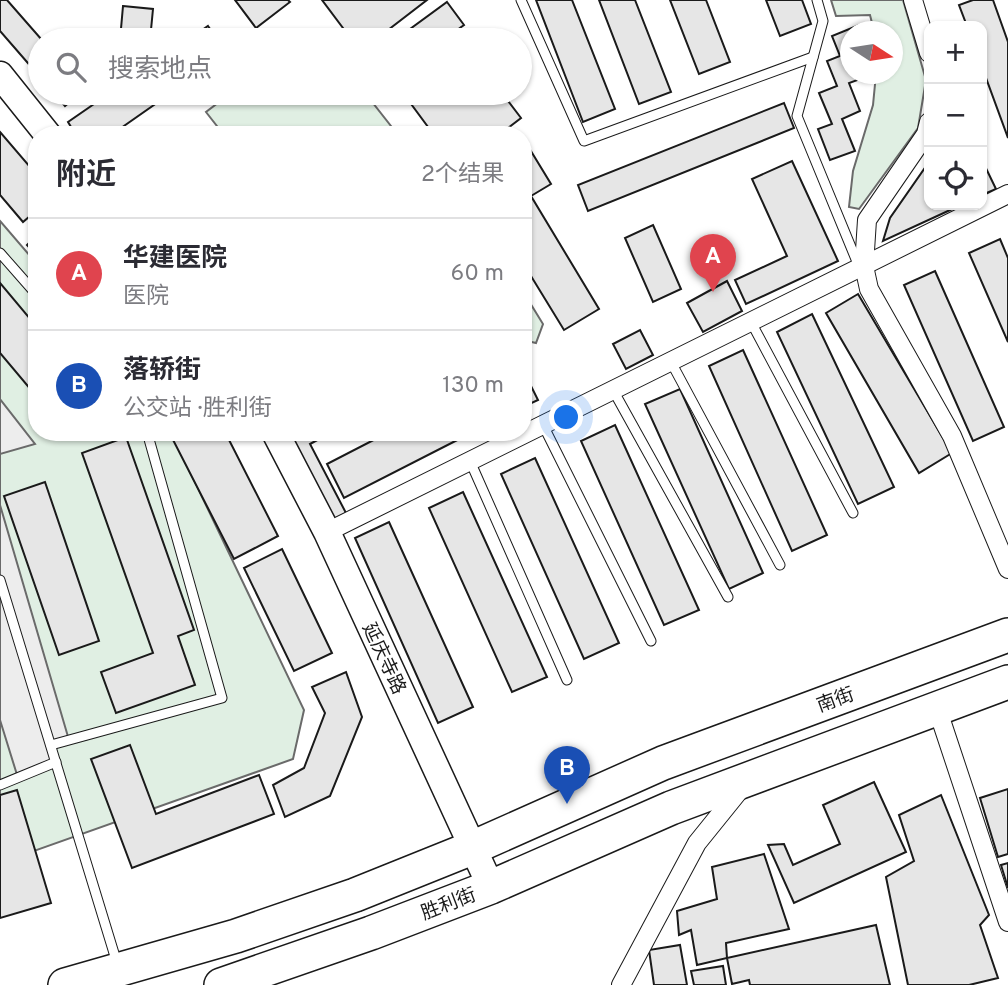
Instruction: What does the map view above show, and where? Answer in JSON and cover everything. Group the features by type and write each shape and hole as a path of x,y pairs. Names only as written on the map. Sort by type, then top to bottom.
{"highway":[{"name":"南街","path":"65,985 236,936 342,900 472,848 663,763 1008,635"},
{"path":"748,779 1008,682"},
{"name":"胜利街","path":"238,983 491,887 671,808 748,779"}],"street":[{"path":"913,0 924,36"},
{"path":"0,75 41,126"},
{"path":"924,137 867,220 862,267 869,289 952,436 1008,569"},
{"path":"532,430 1008,194"},
{"name":"延庆寺路","path":"280,441 327,532 491,887"},
{"path":"327,532 511,441"},
{"path":"937,708 1008,922"},
{"path":"621,985 697,843 748,779"}],"lane":[{"path":"521,0 584,141 813,57"},
{"path":"817,0 823,20 797,116 862,267"},
{"path":"0,253 28,285"},
{"path":"751,322 853,513"},
{"path":"671,362 780,565"},
{"path":"613,390 728,597"},
{"path":"543,425 651,640"},
{"path":"51,746 222,698 150,441"},
{"path":"470,461 567,680"},
{"path":"0,580 119,970"},
{"path":"0,785 56,762"}],"green space":[{"path":"831,0 903,0 924,73 918,128 859,209 849,207 853,171 873,105 875,84 903,84 903,21 872,21 870,15 836,16"},
{"path":"215,105 374,105 391,126 217,126 206,112"},
{"path":"0,221 28,254 28,441 175,441 304,710 293,759 0,863"},
{"path":"532,306 543,324 536,343 532,342"}],"shaded area":[{"path":"0,399 28,435 28,441 35,444 0,454"},
{"path":"0,505 69,740 51,746 56,762 18,778 0,720"}],"building":[{"path":"0,0 7,0 32,28 28,28 28,63 0,31"},
{"path":"235,0 288,0 290,2 256,28"},
{"path":"322,0 427,0 391,28 343,28"},
{"path":"536,0 572,0 615,109 583,122"},
{"path":"599,0 635,0 671,92 639,104"},
{"path":"670,0 706,0 730,62 699,74"},
{"path":"766,0 802,0 811,24 780,36"},
{"path":"973,0 993,0 1008,42 1008,138 987,81 987,21 965,21 959,5"},
{"path":"447,2 464,25 460,28 411,28"},
{"path":"123,6 153,9 151,28 121,28"},
{"path":"840,33 840,56 832,36"},
{"path":"840,56 840,84 849,84 860,111 842,119 855,151 830,160 818,129 832,124 819,93 837,86 827,61"},
{"path":"784,103 794,128 588,211 578,185"},
{"path":"93,105 154,105 124,126 70,126 68,122"},
{"path":"412,105 511,105 521,118 511,126 427,126"},
{"path":"0,132 28,165 28,218 23,222 0,195"},
{"path":"532,153 551,184 532,195"},
{"path":"792,161 838,261 746,304 735,280 787,256 752,179"},
{"path":"924,169 924,210 950,210 883,241 890,218"},
{"path":"987,170 996,189 987,193"},
{"path":"532,198 599,309 564,330 532,278"},
{"path":"653,225 681,289 653,302 625,238"},
{"path":"1000,239 1008,258 1008,342 969,253"},
{"path":"935,271 1004,427 973,441 904,285"},
{"path":"727,281 742,311 703,332 687,303"},
{"path":"0,283 28,316 28,386 0,353"},
{"path":"858,294 952,453 919,473 826,313"},
{"path":"812,314 894,487 858,504 777,332"},
{"path":"640,330 653,355 626,369 613,344"},
{"path":"743,350 827,535 792,551 709,366"},
{"path":"532,388 538,400 532,403"},
{"path":"680,389 763,573 729,589 645,404"},
{"path":"615,425 699,610 664,625 581,441"},
{"path":"115,441 127,441 194,630 178,636 195,685 116,713 101,672 153,653 82,453"},
{"path":"174,441 230,441 278,536 234,559"},
{"path":"285,441 316,441 310,444 346,513 328,523"},
{"path":"372,441 455,441 344,498 327,464"},
{"path":"535,458 619,643 584,659 501,474"},
{"path":"45,482 99,641 59,655 4,496"},
{"path":"463,492 547,677 512,692 429,508"},
{"path":"389,522 473,707 438,723 355,538"},
{"path":"282,549 332,653 294,671 244,568"},
{"path":"346,672 362,717 330,796 285,817 273,785 304,768 325,713 312,687"},
{"path":"130,745 156,814 259,775 274,814 132,868 91,759"},
{"path":"874,782 906,852 794,903 768,845 784,844 793,865 840,844 823,805"},
{"path":"1008,789 1008,854 998,857 980,798"},
{"path":"17,790 51,903 0,918 0,795"},
{"path":"941,795 989,915 980,925 998,978 969,985 908,985 886,877 914,861 899,815"},
{"path":"764,854 789,929 726,943 727,958 697,965 691,930 679,935 677,911 717,899 712,867"},
{"path":"1008,863 1008,888 1001,865"},
{"path":"876,925 890,985 750,985 749,980 732,984 727,958"},
{"path":"680,945 687,985 654,985 649,950"},
{"path":"723,966 726,985 694,985 691,971"}],"place":[{"name":"华建医院","path":"713,292"},
{"name":"落轿街","path":"567,804"}]}
